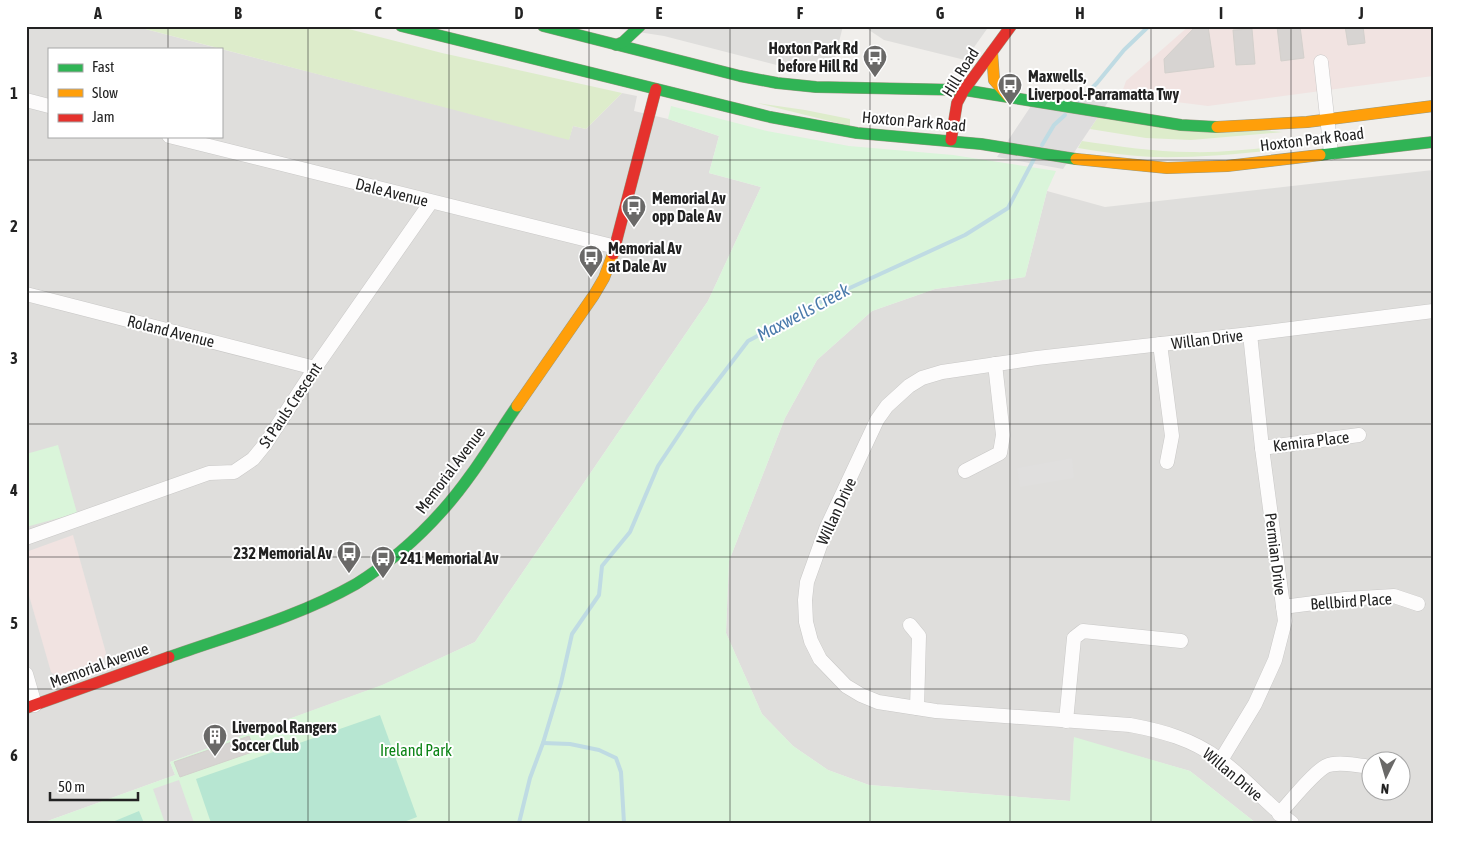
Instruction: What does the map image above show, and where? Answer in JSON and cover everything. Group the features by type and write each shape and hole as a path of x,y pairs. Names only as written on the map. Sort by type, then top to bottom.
{"main road":[{"name":"Hoxton Park Road","path":"401,26 813,126 857,133 950,140 1148,167 1227,166 1433,142"},
{"name":"Hoxton Park Road","path":"543,26 740,76 786,84 838,88 964,90 1181,125 1260,127 1433,106"},
{"path":"616,45 623,42 640,26"},
{"name":"Hill Road","path":"950,140 957,103 964,90 1010,26"},
{"path":"992,52 994,80 1009,97"},
{"name":"Memorial Avenue","path":"31,707 309,606 355,583 391,559 417,538 454,497 604,278 616,247 656,89"}],"street":[{"path":"1321,62 1331,153"},
{"path":"26,100 48,106"},
{"name":"Dale Avenue","path":"177,138 616,247"},
{"name":"St Pauls Crescent","path":"26,538 209,473 234,472 253,459 266,443 315,368 431,202"},
{"name":"Roland Avenue","path":"26,294 315,368"},
{"name":"Willan Drive","path":"1292,823 1279,814 1221,760 1202,747 1158,730 1130,725 990,716 917,708 878,702 861,695 846,686 833,674 820,659 811,641 806,622 805,600 807,582 826,530 877,420 887,406 909,386 922,378 942,372 995,364 1433,311"},
{"name":"Permian Drive","path":"1221,760 1255,704 1275,660 1285,621 1262,448 1250,334"},
{"path":"1160,344 1172,436 1167,462"},
{"path":"965,471 1000,453 1003,435 995,364"},
{"name":"Kemira Place","path":"1262,448 1360,435"},
{"name":"Bellbird Place","path":"1283,607 1346,599 1394,596 1418,604"},
{"path":"910,625 918,636 917,708"},
{"path":"1066,721 1074,638 1083,631 1182,641"},
{"path":"26,674 31,707"},
{"path":"1279,814 1312,778 1327,766 1342,764 1362,766"}],"shaded area":[{"path":"26,26 134,26 217,48 48,48 48,138 222,138 222,49 569,139 573,126 586,129 622,93 637,96 634,111 668,119 719,136 709,173 761,187 708,301 475,642 383,685 170,762 175,775 42,823 26,823"},
{"path":"599,26 843,26 831,74 804,72 664,36"},
{"path":"863,26 989,26 965,60 884,40"},
{"path":"1189,26 1433,26 1433,76 1208,106 1121,95 1126,81"},
{"path":"1433,170 1433,823 1256,823 1190,771 1074,738 1071,801 869,785 828,770 793,746 762,714 726,633 729,561 785,418 817,360 872,311 935,289 1025,277 1047,191 1105,207"},
{"path":"1072,458 1074,478 1020,487 1017,468"},
{"path":"73,535 106,653 103,660 56,676 51,672 26,585 26,552"},
{"path":"179,780 194,823 165,823 153,789"}],"green space":[{"path":"134,26 337,26 442,53 622,93 586,129 573,126 569,140"},
{"path":"757,103 850,119 850,126"},
{"name":"Ireland Park","path":"671,106 767,131 849,146 953,155 1056,171 1047,191 1025,277 935,289 872,311 817,360 785,418 729,561 726,633 762,714 793,746 828,770 869,785 1070,801 1074,737 1190,771 1256,823 42,823 175,775 170,762 382,685 475,642 708,301 761,187 709,173 719,136 668,119"},
{"path":"1098,117 1283,132 1191,140 1146,138 1090,129"},
{"path":"1082,141 1176,152 1230,151 1298,144 1299,147 1226,155 1154,157 1078,148"},
{"path":"58,445 77,513 26,527 26,454"},
{"path":"380,715 417,817 401,823 211,823 196,779"},
{"path":"139,811 144,823 110,823"}],"pier":[{"path":"1041,91 1108,102 1063,169 997,157"}],"building":[{"path":"1196,26 1208,26 1214,67 1165,73 1164,59"},
{"path":"1277,26 1300,26 1304,58 1281,61"},
{"path":"1345,26 1363,26 1365,43 1348,45"},
{"path":"1252,29 1255,64 1236,65 1233,30"},
{"name":"Liverpool Rangers Soccer Club","path":"249,736 255,751 180,777 174,762"}],"waterway":[{"name":"Maxwells Creek","path":"1079,101 1097,83 1124,50 1149,26"},
{"name":"Maxwells Creek","path":"1042,145 1054,125 1065,115"},
{"name":"Maxwells Creek","path":"519,823 530,778 543,743 561,683 572,634 599,595 602,566 630,532 658,466 696,409 748,341 828,298 965,235 1008,208 1034,159"},
{"path":"543,743 570,744 599,750 616,758 621,772 624,823"}],"traffic: fast":[{"path":"401,26 770,117 857,133 981,144 1076,159"},
{"path":"543,26 740,76 777,83 816,87 964,90 1181,125 1217,127"},
{"path":"616,45 623,42 640,26"},
{"path":"1320,155 1433,142"},
{"path":"169,657 288,616 334,596 379,568 423,531 453,499 517,406"}],"traffic: slow":[{"path":"992,52 994,80 1009,97"},
{"path":"1217,127 1307,122 1433,106"},
{"path":"1076,159 1167,168 1227,166 1320,155"},
{"path":"517,406 594,295 604,278 613,254"}],"traffic: jam":[{"path":"951,140 957,103 964,90 1011,26"},
{"path":"613,254 656,89"},
{"path":"26,708 169,657"}],"place":[{"name":"Hoxton Park Rd before Hill Rd","path":"875,78"},
{"name":"Maxwells, Liverpool-Parramatta Twy","path":"1010,106"},
{"name":"Memorial Av opp Dale Av","path":"634,228"},
{"name":"Memorial Av at Dale Av","path":"591,278"},
{"name":"232 Memorial Av","path":"349,574"},
{"name":"241 Memorial Av","path":"383,579"},
{"name":"Liverpool Rangers Soccer Club","path":"215,757"}]}
